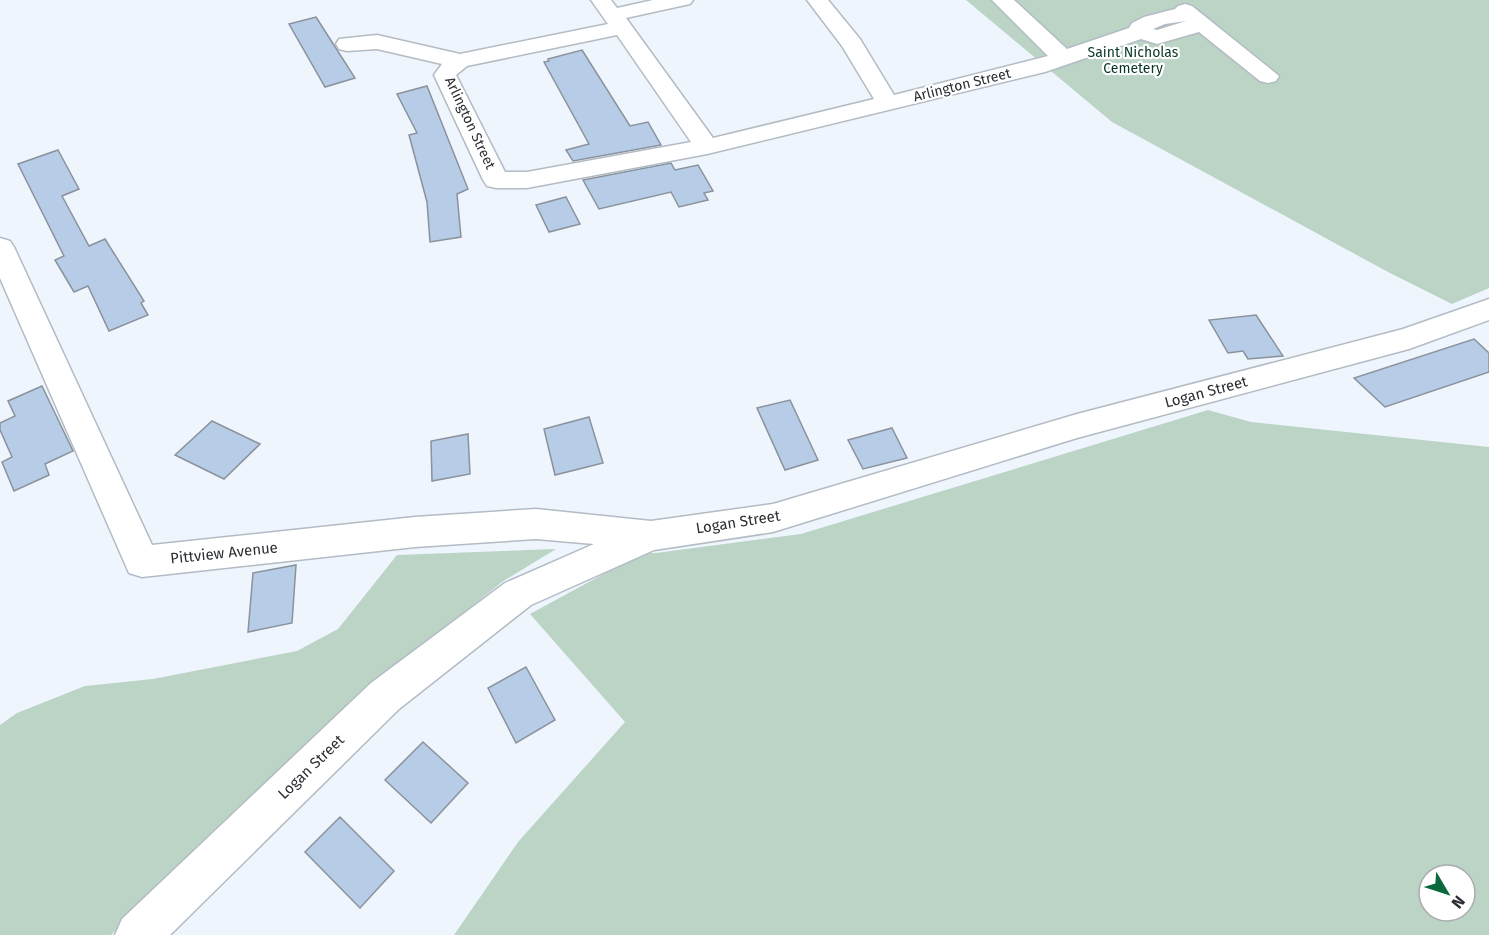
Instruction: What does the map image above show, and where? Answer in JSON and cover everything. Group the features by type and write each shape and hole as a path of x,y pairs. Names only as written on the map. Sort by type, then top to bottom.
{"street":[{"name":"Arlington Street","path":"683,0 612,14 460,61 451,67 445,75 496,180 527,180 707,147 1037,67 1140,32 1157,37 1197,19"},
{"path":"817,0 852,44 888,104"},
{"path":"1002,0 1063,58"},
{"path":"1171,0 1268,76"},
{"path":"612,14 707,147"},
{"path":"348,44 376,42 460,61"},
{"name":"Pittview Avenue","path":"0,247 142,562 415,532 536,524 650,536"},
{"name":"Logan Street","path":"138,935 385,696 518,594 650,536 773,518 1077,426 1409,338 1489,309"}],"green space":[{"name":"Saint Nicholas Cemetery","path":"966,0 1489,0 1489,288 1452,304 1388,272 1112,122"},
{"path":"1208,410 1251,422 1489,447 1489,935 454,935 518,842 625,722 530,614 642,553 801,534"},
{"path":"556,549 502,582 342,710 111,935 0,935 0,725 17,713 85,686 153,679 297,651 338,629 397,555"}],"building":[{"path":"316,17 355,78 325,87 289,24"},
{"path":"582,50 630,126 648,122 661,145 573,161 566,150 589,144 544,62"},
{"path":"427,86 468,189 457,194 461,237 430,242 427,202 409,135 417,133 397,94"},
{"path":"58,150 79,189 62,196 89,246 105,239 144,301 141,303 148,315 109,331 88,286 74,292 55,260 64,256 18,164"},
{"path":"671,163 675,170 698,165 713,191 704,193 708,200 679,207 671,192 599,209 583,180"},
{"path":"566,197 580,224 549,232 536,205"},
{"path":"1256,315 1283,356 1248,359 1243,351 1228,353 1209,320"},
{"path":"1474,339 1489,353 1489,372 1385,407 1354,378"},
{"path":"42,386 73,451 45,464 49,475 14,491 2,462 12,457 0,430 0,423 15,416 8,401"},
{"path":"790,400 818,460 785,470 757,408"},
{"path":"589,417 603,463 555,475 544,429"},
{"path":"212,421 260,444 224,479 175,455"},
{"path":"892,428 907,458 863,469 848,440"},
{"path":"468,434 470,474 432,481 431,441"},
{"path":"296,565 292,623 248,632 253,573"},
{"path":"526,667 555,720 516,743 488,688"},
{"path":"423,742 468,783 431,823 385,780"},
{"path":"340,817 394,871 360,908 305,852"}]}
